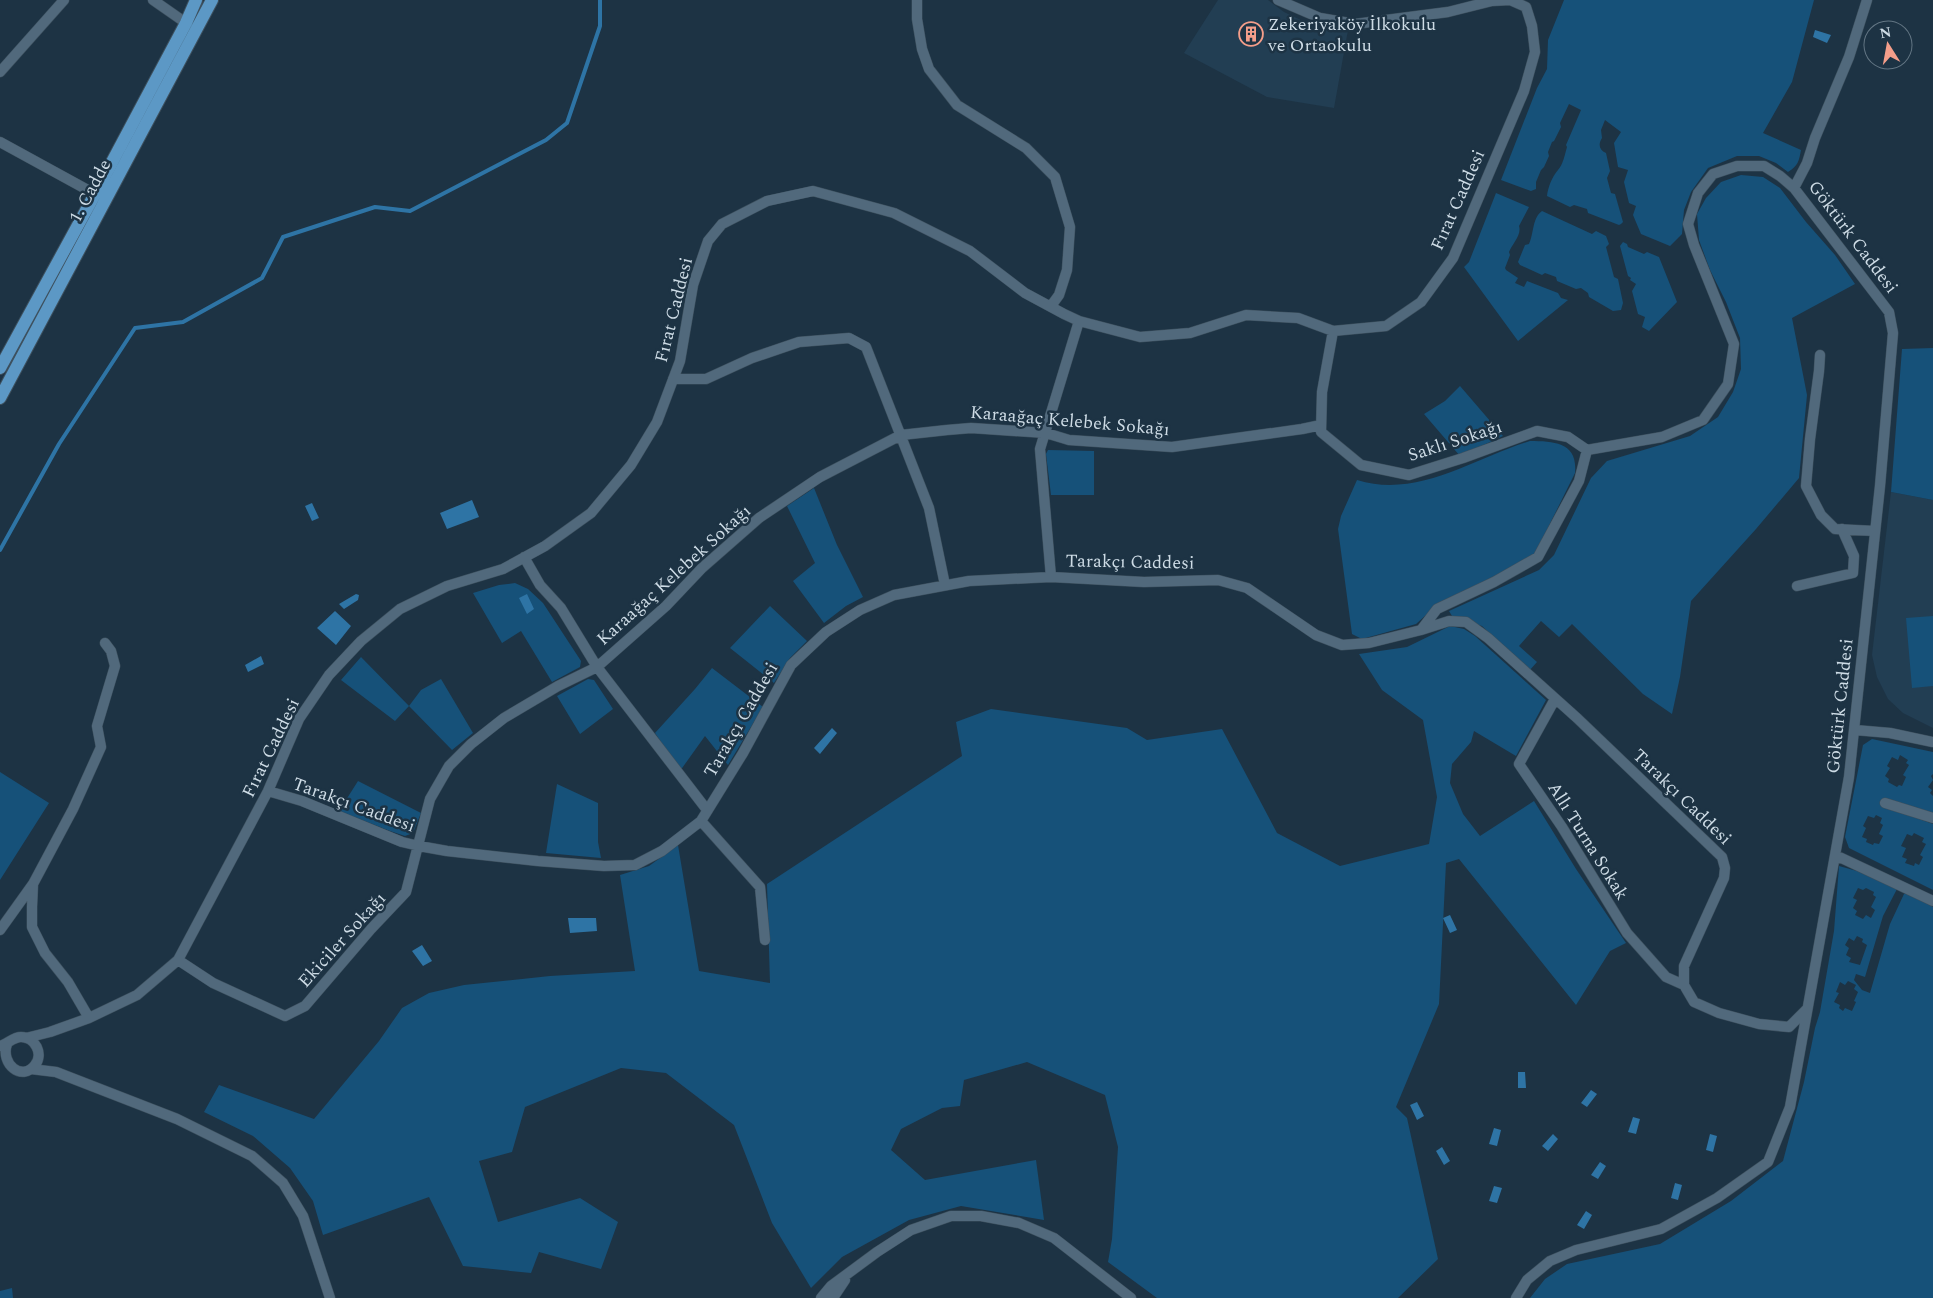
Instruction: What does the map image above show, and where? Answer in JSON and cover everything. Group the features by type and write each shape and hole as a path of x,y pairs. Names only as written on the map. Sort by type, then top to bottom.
{"main road":[{"name":"1. Cadde","path":"0,368 95,194 186,23 196,0"},
{"name":"1. Cadde","path":"0,398 212,0"}],"street":[{"path":"0,72 64,0"},
{"path":"153,0 186,23"},
{"path":"917,0 917,18 922,49 929,69 957,105 1026,148 1055,177 1070,227 1067,270 1059,295 1051,306"},
{"name":"Fırat Caddesi","path":"26,1038 50,1032 88,1018 137,995 178,960 268,790 299,719 329,675 361,641 400,609 447,586 503,569 545,546 592,513 631,465 657,422 680,361 693,285 708,241 722,224 767,201 813,191 894,213 970,252 1025,293 1080,321 1140,337 1190,333 1246,315 1298,318 1334,331 1386,326 1422,302 1452,258 1524,91 1535,52 1532,26 1526,8 1510,0 1492,1 1448,12 1355,24 1320,18 1278,0"},
{"name":"Göktürk Caddesi","path":"1516,1298 1527,1280 1550,1261 1576,1250 1661,1230 1717,1198 1768,1162 1790,1107 1849,777 1875,531 1893,333 1889,312 1794,188 1807,163 1815,138 1849,57 1867,0"},
{"path":"0,142 95,194"},
{"path":"1421,630 1437,609 1494,582 1538,557 1579,481 1587,450 1662,437 1704,420 1728,384 1734,344 1694,245 1688,224 1698,193 1713,174 1737,166 1764,166 1794,188"},
{"path":"1050,577 1040,449 1080,321"},
{"path":"1321,425 1322,392 1334,331"},
{"path":"673,379 706,379 752,358 800,342 849,338 866,347 929,508 945,585"},
{"path":"1820,355 1820,371 1810,439 1806,486 1821,514 1836,529 1875,531"},
{"name":"Saklı Sokağı","path":"1321,425 1321,432 1361,465 1409,475 1537,431 1568,437 1587,450"},
{"name":"Karaağaç Kelebek Sokağı","path":"420,846 430,799 449,766 471,744 504,718 558,686 597,668 666,606 702,568 760,518 820,477 901,434 971,428 1046,433 1069,440 1172,447 1321,425"},
{"path":"1797,586 1853,574 1854,556 1842,529"},
{"path":"524,557 540,585 561,608 597,668 707,810"},
{"name":"Tarakçı Caddesi","path":"268,790 302,801 402,842 447,852 538,862 604,866 635,865 662,851 701,821 743,753 791,665 826,632 860,610 894,595 969,581 1050,577 1144,582 1218,580 1247,588 1316,635 1342,645 1369,643 1449,621 1466,622 1488,638 1555,698 1722,857 1725,868 1724,878 1684,966 1684,985"},
{"path":"0,930 33,884 74,809 101,747 97,726 115,666 111,651 105,644"},
{"name":"Allı Turna Sokak","path":"1555,698 1519,764 1562,827 1627,933 1666,977 1684,985"},
{"path":"1855,730 1890,733 1933,742"},
{"path":"1885,803 1933,818"},
{"path":"701,821 760,887 765,940"},
{"name":"Ekiciler Sokağı","path":"178,960 213,983 285,1016 305,1006 371,929 406,892 420,846"},
{"path":"1835,855 1933,902"},
{"path":"33,884 32,927 45,953 68,982 88,1018"},
{"path":"1684,985 1694,1002 1719,1013 1760,1024 1789,1027 1808,1008"},
{"path":"0,1072 24,1072 30,1069 38,1059 38,1051 50,1032"},
{"path":"16,1071 6,1062 4,1045 16,1038 26,1038 31,1040 56,1072"},
{"path":"30,1069 56,1072 177,1119 252,1156 283,1183 302,1216 330,1298"},
{"path":"821,1298 831,1286 911,1230 951,1216 982,1216 1019,1223 1054,1238 1131,1298"},
{"path":"833,1298 847,1276"}],"shaded area":[{"path":"1218,0 1268,0 1284,12 1311,25 1348,30 1334,108 1267,97 1184,53"},
{"path":"1564,0 1814,0 1792,82 1763,133 1801,150 1796,165 1788,172 1776,163 1759,156 1737,156 1708,168 1691,192 1684,210 1682,234 1670,246 1641,234 1633,215 1636,206 1629,203 1624,182 1628,170 1618,167 1614,143 1621,132 1605,120 1601,130 1600,147 1606,153 1610,171 1607,178 1611,193 1615,194 1623,222 1619,225 1588,213 1587,209 1574,205 1570,207 1547,196 1552,179 1563,162 1566,145 1581,110 1569,104 1560,123 1561,127 1548,152 1549,156 1536,182 1536,189 1531,191 1501,180 1537,88 1547,69 1548,40"},
{"path":"1815,30 1831,35 1827,43 1813,37"},
{"path":"1741,175 1763,177 1780,188 1835,255 1855,284 1792,318 1807,395 1799,478 1691,601 1680,677 1672,714 1643,694 1572,624 1559,637 1541,621 1519,646 1537,662 1529,671 1482,626 1452,616 1449,611 1539,570 1554,555 1591,478 1607,461 1690,436 1718,417 1733,392 1741,369 1740,338 1699,240 1697,214 1706,198 1721,182"},
{"path":"1496,193 1529,207 1519,226 1518,236 1509,252 1506,270 1518,278 1515,283 1524,287 1527,281 1558,293 1561,298 1568,300 1518,341 1464,267 1469,262"},
{"path":"1542,211 1592,234 1596,231 1606,236 1609,244 1606,247 1614,277 1618,279 1623,303 1621,310 1613,311 1589,297 1588,293 1581,288 1576,289 1557,281 1556,277 1545,273 1542,275 1520,265 1518,262 1525,245 1529,244 1531,240 1536,218"},
{"path":"1623,242 1628,247 1644,254 1647,252 1659,257 1677,302 1649,331 1642,327 1645,317 1638,314 1632,291 1636,284 1628,276 1620,246"},
{"path":"1933,348 1933,500 1891,492 1902,349"},
{"path":"1460,386 1503,436 1460,456 1424,414 1445,401"},
{"path":"1530,441 1556,443 1563,446 1573,455 1575,463 1575,473 1535,554 1495,578 1436,606 1416,624 1362,639 1352,634 1338,529 1341,516 1357,480 1380,484 1402,484 1424,480 1467,466"},
{"path":"1048,450 1094,451 1094,495 1051,495 1046,454"},
{"path":"814,488 837,545 863,597 846,606 824,623 793,581 815,563 787,506"},
{"path":"1891,492 1933,500 1933,728 1903,713 1888,699 1877,677 1872,655"},
{"path":"472,500 479,517 447,529 440,513"},
{"path":"312,503 319,518 312,521 305,506"},
{"path":"515,583 528,589 543,603 581,661 580,667 552,682 521,631 502,643 473,593 499,585"},
{"path":"356,594 359,595 358,600 344,609 339,604"},
{"path":"527,594 534,609 527,614 519,598"},
{"path":"770,606 807,641 790,658 774,683 730,648"},
{"path":"335,611 351,626 336,645 317,628"},
{"path":"1933,616 1933,686 1912,688 1906,618"},
{"path":"1450,626 1464,629 1475,636 1546,700 1516,756 1474,731 1471,742 1452,764 1450,783 1463,814 1480,836 1534,801 1576,869 1626,943 1610,951 1576,1005 1459,859 1446,863 1439,1004 1396,1107 1407,1118 1438,1259 1398,1298 1157,1298 1108,1262 1112,1239 1118,1147 1105,1095 1027,1062 964,1080 960,1106 942,1108 901,1129 891,1150 925,1180 1036,1160 1044,1220 961,1206 909,1220 842,1257 811,1288 772,1223 734,1125 666,1073 621,1068 525,1107 512,1152 479,1161 498,1222 580,1198 618,1222 601,1269 539,1252 531,1273 463,1266 429,1197 323,1235 313,1201 290,1168 253,1136 204,1112 219,1085 314,1119 379,1041 402,1008 429,993 464,985 550,976 635,971 620,875 649,866 678,845 699,971 770,983 767,884 962,756 956,722 991,709 1127,728 1147,740 1222,729 1277,833 1340,866 1429,844 1437,797 1423,720 1382,690 1359,654 1407,647"},
{"path":"261,656 264,664 248,672 245,665"},
{"path":"361,657 409,706 395,721 341,680"},
{"path":"712,668 763,707 728,765 705,736 680,771 655,733"},
{"path":"441,679 473,733 452,750 409,706 421,690"},
{"path":"588,679 594,680 613,709 580,734 557,696"},
{"path":"832,728 837,733 820,754 814,748"},
{"path":"1872,739 1933,752 1933,774 1931,776 1933,780 1928,787 1932,790 1930,793 1933,796 1933,814 1885,798 1881,805 1933,824 1933,890 1849,848 1845,837 1863,745","holes":["1900,755 1908,760 1906,763 1909,765 1903,775 1906,777 1902,786 1899,785 1897,787 1888,782 1889,779 1885,776 1890,768 1887,766 1892,757 1898,760","1876,815 1882,818 1880,823 1883,825 1879,834 1883,836 1879,844 1874,843 1873,845 1866,842 1867,839 1862,837 1866,828 1863,826 1868,816 1874,818","1914,833 1924,838 1922,842 1926,844 1920,855 1923,857 1919,865 1915,863 1914,866 1905,863 1907,859 1902,857 1906,848 1901,846 1907,834 1912,836"]},
{"path":"0,772 49,803 0,880"},
{"path":"358,781 421,813 413,833 405,836 339,811"},
{"path":"557,784 598,803 598,842 601,858 546,853"},
{"path":"1839,866 1857,871 1897,889 1883,916 1865,977 1856,974 1854,980 1862,990 1870,993 1890,924 1904,894 1909,893 1933,907 1933,1298 1530,1298 1545,1279 1567,1264 1660,1244 1731,1201 1783,1161 1820,1012 1834,931","holes":["1858,888 1863,890 1866,888 1874,892 1873,895 1876,897 1871,907 1875,910 1871,918 1866,915 1863,919 1855,915 1857,911 1853,908 1857,900 1853,898","1857,936 1863,939 1862,942 1867,945 1860,965 1849,962 1851,958 1846,955 1849,948 1845,945 1849,938 1854,941","1848,981 1856,985 1854,989 1858,992 1852,1011 1845,1008 1843,1011 1839,1008 1840,1005 1834,1002 1839,993 1836,992 1840,982 1845,985"]},
{"path":"1450,915 1457,930 1450,933 1443,918"},
{"path":"568,918 596,918 597,931 570,933"},
{"path":"422,945 432,961 423,966 412,951"},
{"path":"1518,1072 1525,1072 1526,1088 1518,1088"},
{"path":"1591,1090 1597,1094 1587,1107 1581,1103"},
{"path":"1417,1102 1424,1116 1417,1120 1410,1105"},
{"path":"1633,1117 1640,1119 1636,1134 1628,1132"},
{"path":"1494,1128 1501,1130 1497,1146 1489,1144"},
{"path":"1553,1134 1558,1139 1548,1151 1542,1146"},
{"path":"1710,1134 1717,1136 1713,1152 1706,1150"},
{"path":"1442,1147 1450,1161 1444,1165 1436,1151"},
{"path":"1600,1162 1606,1166 1598,1179 1591,1175"},
{"path":"1675,1183 1682,1185 1678,1200 1671,1198"},
{"path":"1494,1186 1502,1188 1497,1203 1489,1201"},
{"path":"1586,1211 1592,1215 1584,1229 1577,1225"},
{"path":"12,1288 13,1298 0,1298 0,1291"}],"waterway":[{"path":"0,550 59,444 135,328 183,322 262,278 283,237 375,207 410,211 546,140 567,123 600,26 600,0"}],"place":[{"name":"Zekeriyaköy İlkokulu ve Ortaokulu","path":"1251,34"}]}
